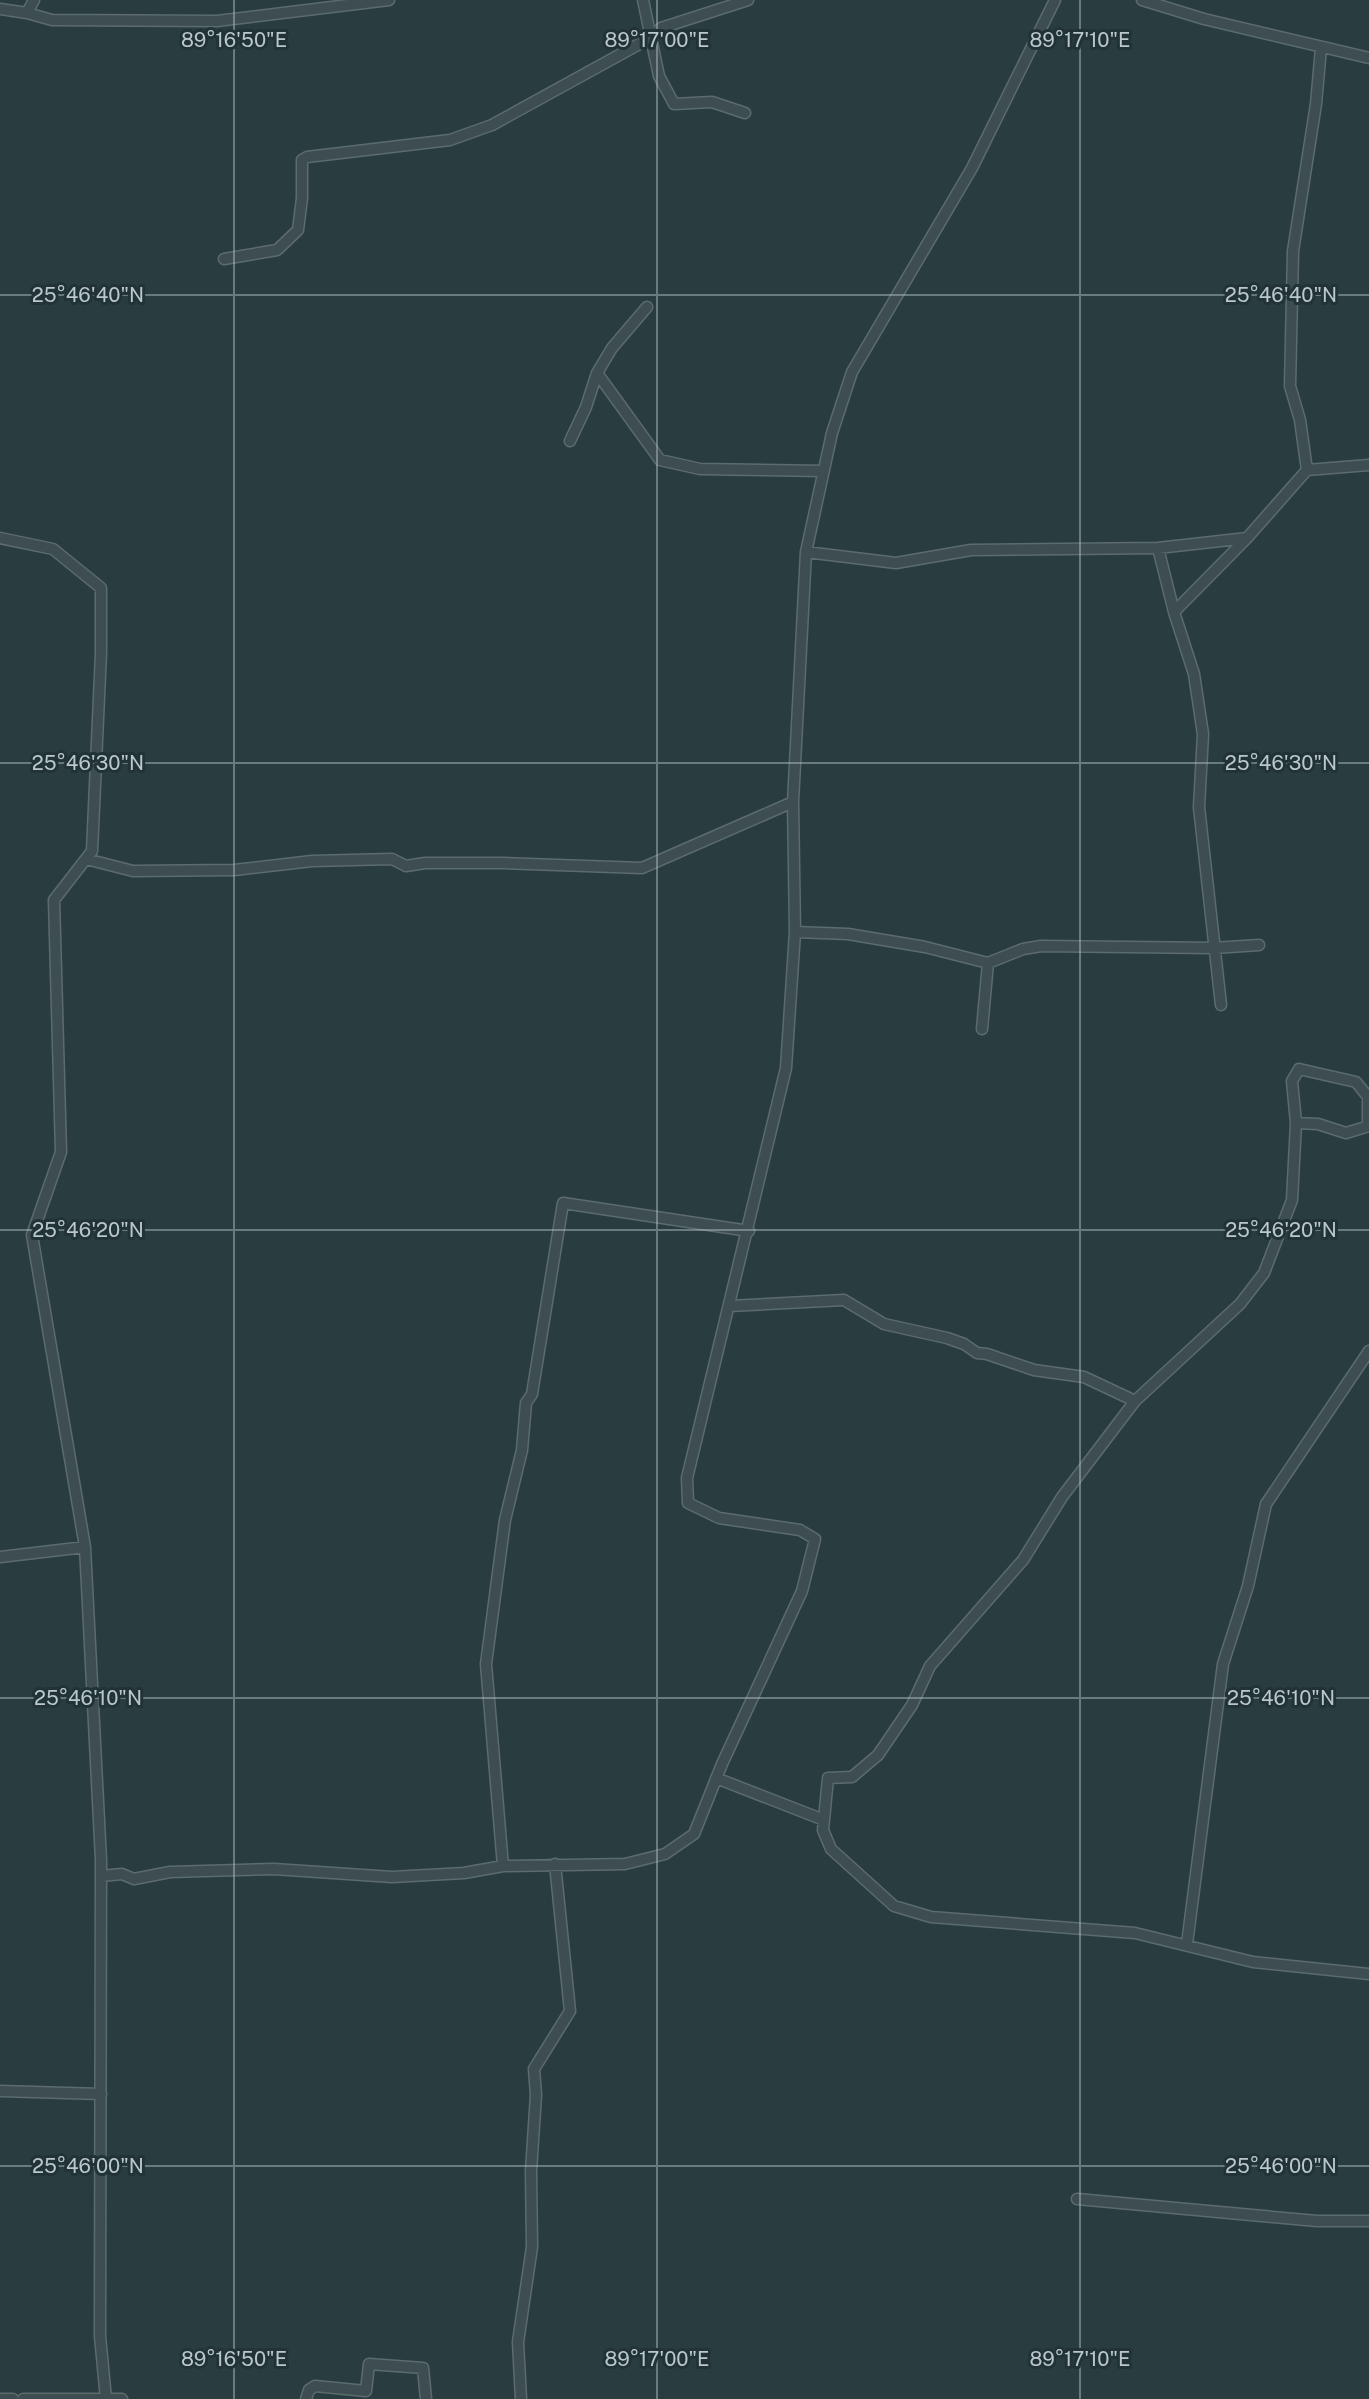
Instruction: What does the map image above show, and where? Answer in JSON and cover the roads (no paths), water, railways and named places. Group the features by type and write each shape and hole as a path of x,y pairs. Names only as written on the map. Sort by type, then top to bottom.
{"street":[{"path":"27,13 34,0"},
{"path":"0,9 52,20 217,21 389,0"},
{"path":"643,0 659,76 674,104 712,102 745,113"},
{"path":"224,259 277,250 298,230 302,160 307,157 450,140 492,125 651,37 661,28 748,0"},
{"path":"101,1876 122,1874 134,1879 170,1872 274,1869 392,1877 464,1873 503,1866 625,1864 665,1854 694,1834 716,1778 802,1591 815,1539 800,1530 719,1518 688,1503 687,1478 786,1068 795,932 793,802 806,552 832,433 852,372 972,168 1055,0"},
{"path":"1142,0 1204,19 1369,58"},
{"path":"1307,470 1300,420 1290,386 1293,251 1316,104 1321,48"},
{"path":"570,441 597,373 612,348 647,307"},
{"path":"597,373 660,460 700,469 824,471"},
{"path":"1174,612 1247,538 1307,470 1369,465"},
{"path":"0,538 53,549 101,588 92,851 54,900 61,1152 32,1235 85,1547 101,1876 100,2336 106,2398"},
{"path":"806,552 896,563 971,550 1158,548 1247,538"},
{"path":"1158,548 1194,674 1203,734 1199,807 1221,1005"},
{"path":"86,859 133,871 234,870 312,861 392,859 406,866 425,863 503,863 642,868 793,802"},
{"path":"795,932 848,934 925,947 988,963 1023,949 1041,946 1214,948 1259,945"},
{"path":"982,1029 988,963"},
{"path":"1296,1123 1318,1124 1346,1133 1369,1126 1368,1097 1356,1082 1299,1069 1292,1081 1296,1123 1292,1200 1264,1273 1240,1304 1135,1401 1062,1497 1023,1560 930,1666 912,1705 878,1755 852,1777 828,1778 823,1830 831,1849 894,1906 931,1917 1135,1933 1253,1962 1369,1974"},
{"path":"503,1866 486,1664 505,1520 522,1450 526,1403 532,1394 563,1203 749,1231"},
{"path":"730,1306 844,1300 884,1324 947,1338 977,1353 1034,1370 1084,1377 1135,1401"},
{"path":"1187,1944 1223,1664 1248,1586 1266,1504 1369,1351"},
{"path":"0,1557 85,1547"},
{"path":"716,1778 824,1820"},
{"path":"521,2399 518,2342 532,2247 534,2069 570,2011 555,1864"},
{"path":"0,2091 101,2094"},
{"path":"1077,2199 1317,2221 1369,2221"},
{"path":"306,2399 309,2390 315,2386 366,2391 369,2364 423,2368 426,2399"},
{"path":"0,2399 13,2399"},
{"path":"23,2399 122,2399"}]}
